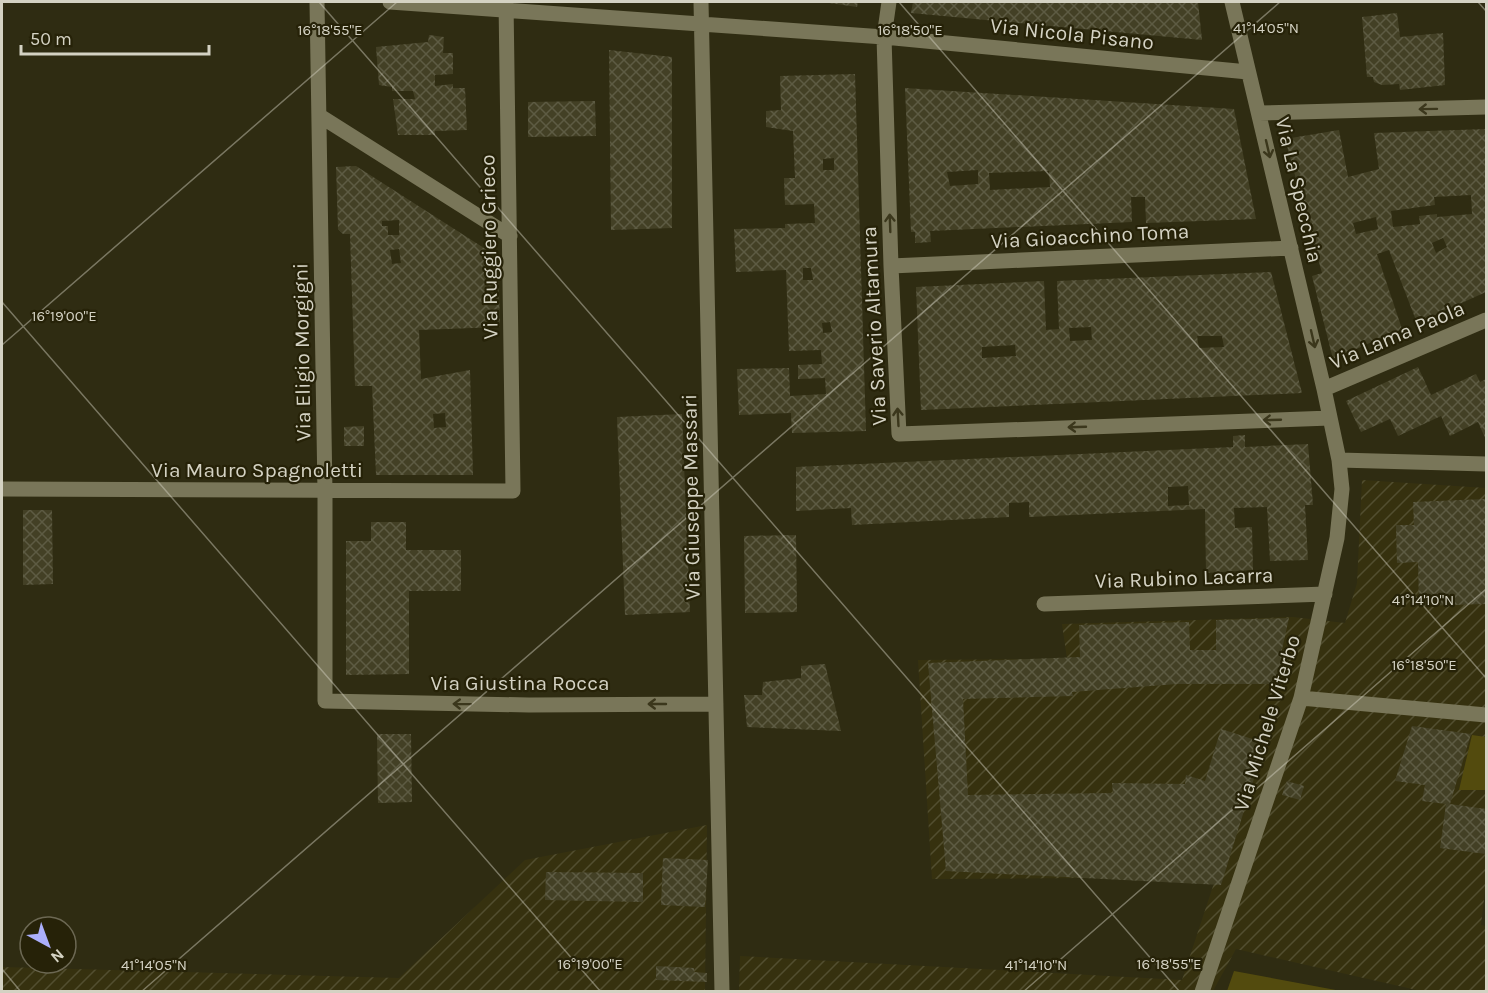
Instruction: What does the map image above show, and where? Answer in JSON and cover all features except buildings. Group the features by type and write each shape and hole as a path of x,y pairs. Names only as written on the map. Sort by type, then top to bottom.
{"street":[{"name":"Via Eligio Morgigni","path":"317,2 325,492 325,701"},
{"name":"Via Nicola Pisano","path":"390,2 506,6 702,25 884,37 1248,72"},
{"name":"Via Giuseppe Massari","path":"701,2 722,992"},
{"name":"Via Saverio Altamura","path":"889,2 884,37 899,434 1330,417"},
{"name":"Via La Specchia","path":"1232,2 1324,389"},
{"name":"Via Ruggiero Grieco","path":"506,6 513,491"},
{"path":"1259,113 1486,107"},
{"path":"320,116 510,236"},
{"name":"Via Gioacchino Toma","path":"891,266 1291,248"},
{"name":"Via Lama Paola","path":"1324,389 1486,320"},
{"name":"Via Michele Viterbo","path":"1202,992 1301,698 1337,538 1342,489 1340,460 1324,389"},
{"path":"1340,460 1486,464"},
{"name":"Via Mauro Spagnoletti","path":"2,489 513,491"},
{"name":"Via Rubino Lacarra","path":"1044,604 1325,594"},
{"path":"1301,698 1486,716"},
{"name":"Via Giustina Rocca","path":"325,701 529,705 716,704"}],"shaded area":[{"path":"1362,480 1486,488 1486,883 1481,925 1486,926 1486,991 1421,991 1236,949 1213,991 739,992 740,956 1182,980 1216,877 932,879 918,660 1067,659 1062,624 1293,617 1345,623 1357,583"},
{"path":"1472,735 1486,737 1486,790 1459,790"},
{"path":"707,825 705,991 2,992 2,967 18,967 18,975 78,975 78,969 399,978 525,860"},
{"path":"1234,971 1341,991 1227,991"}]}
